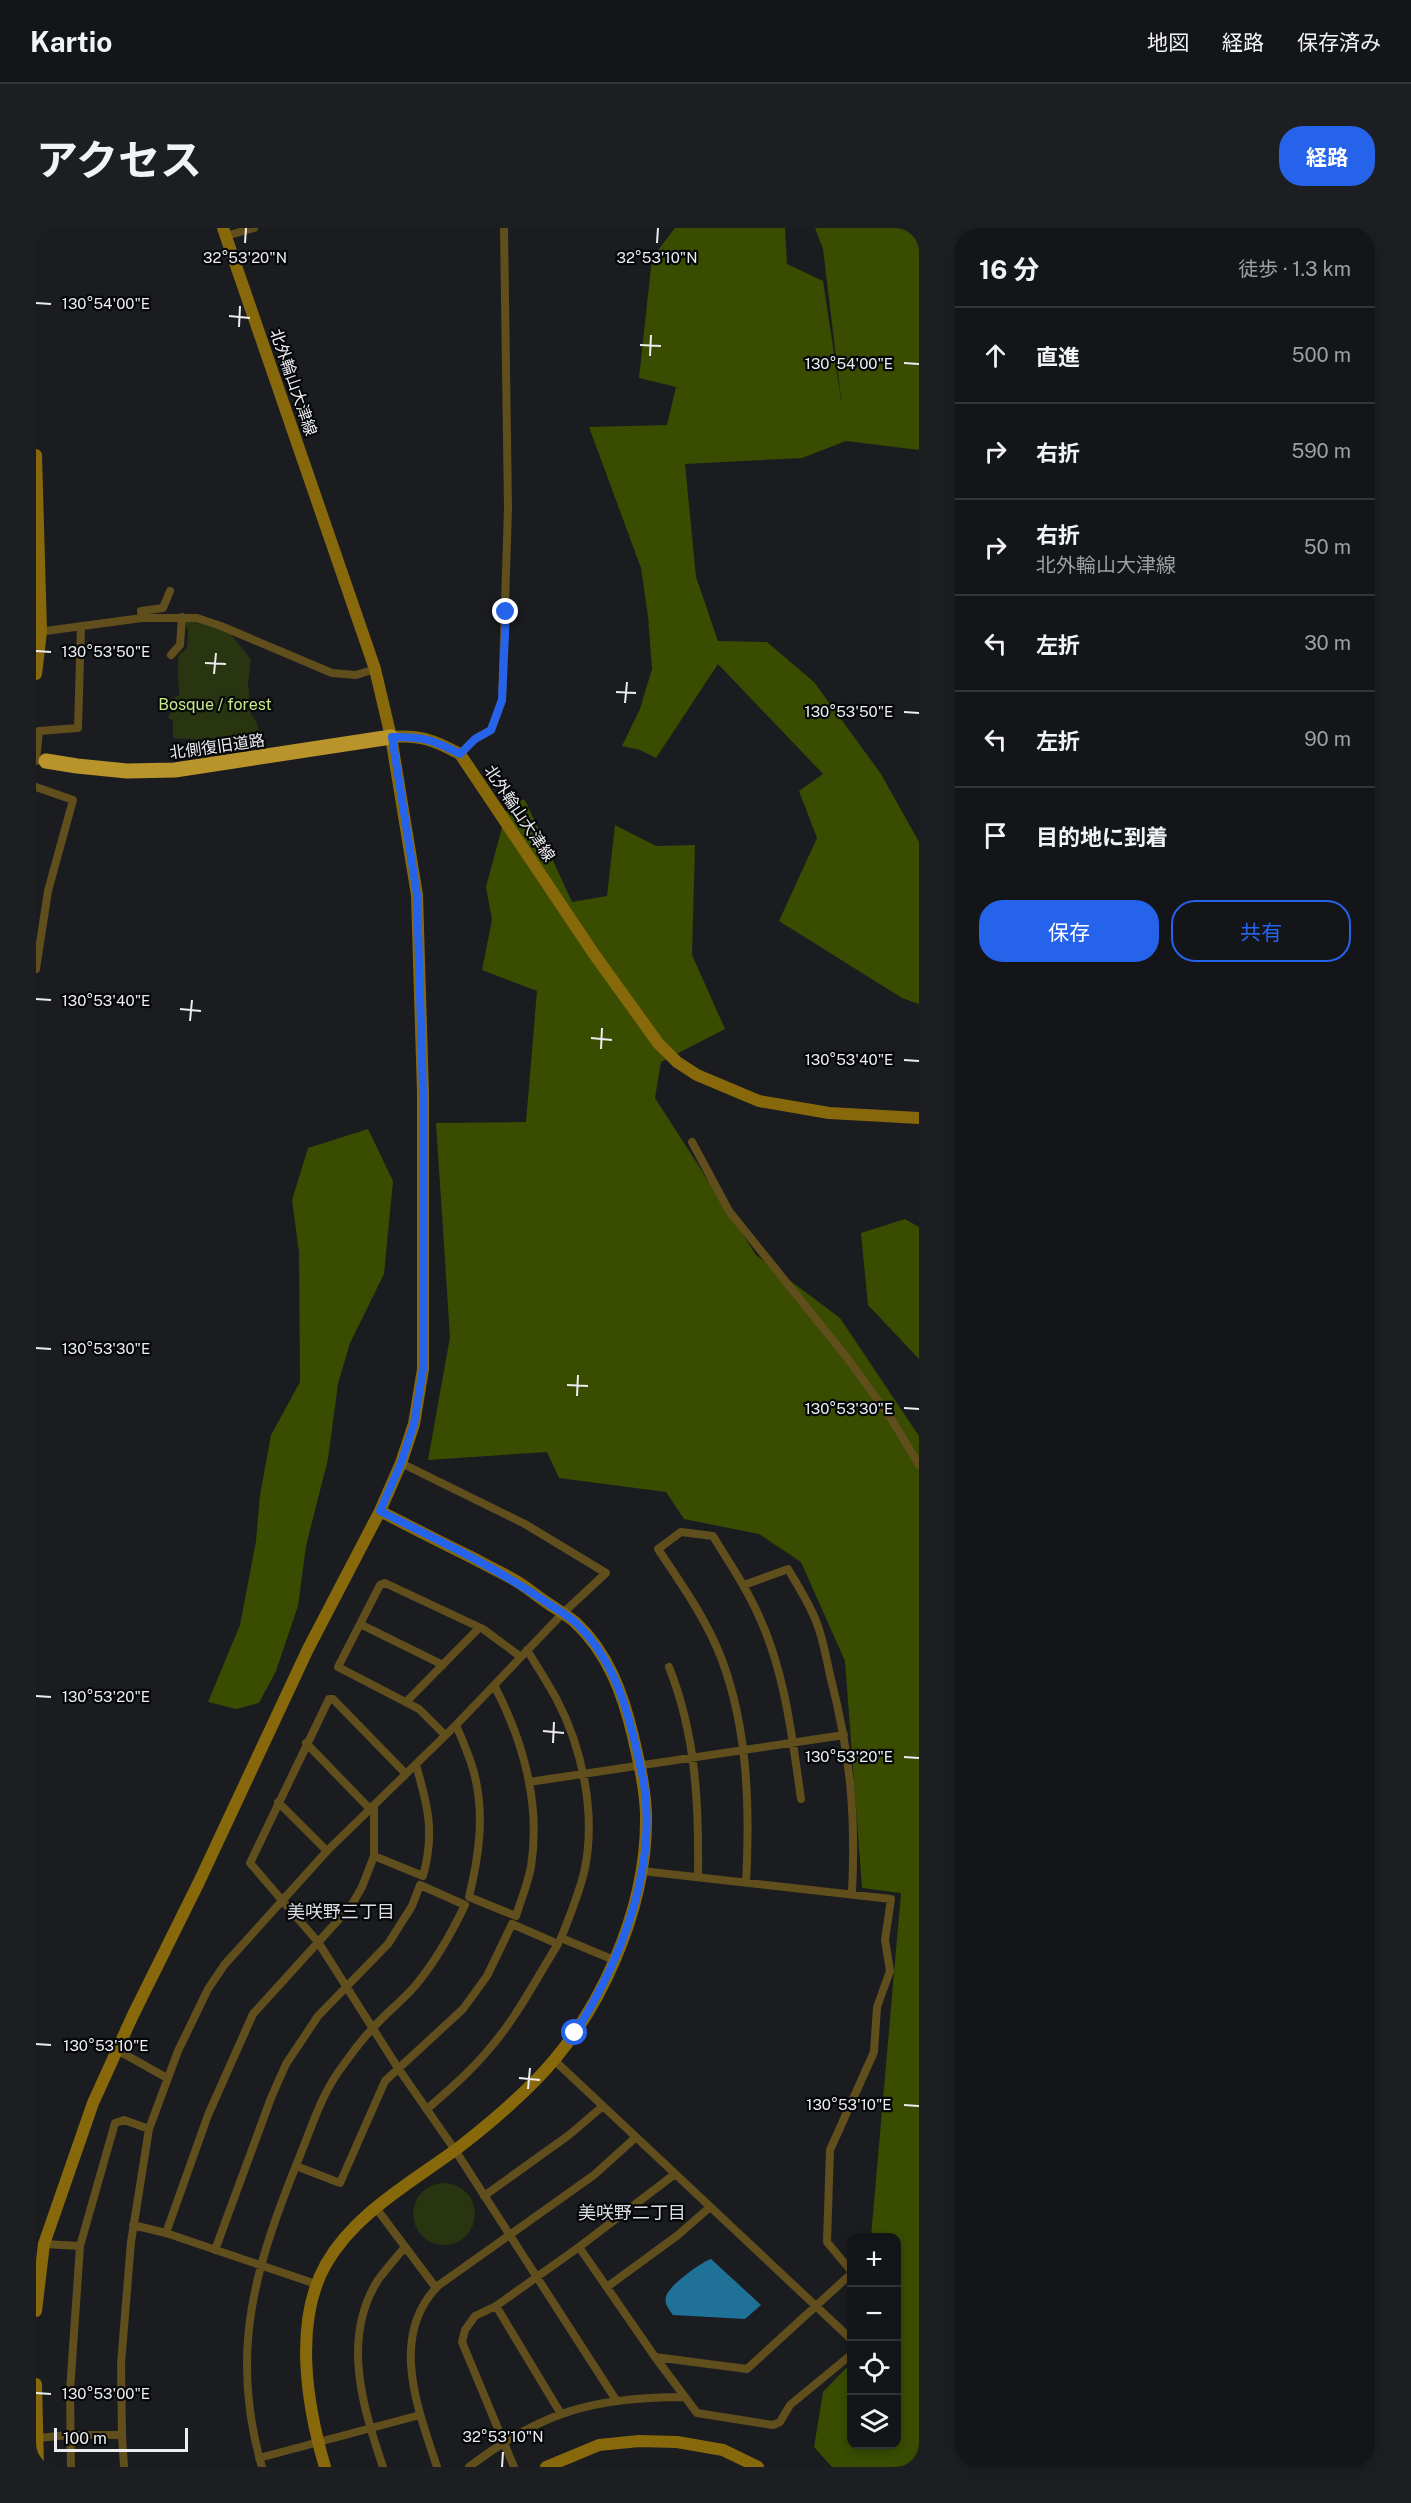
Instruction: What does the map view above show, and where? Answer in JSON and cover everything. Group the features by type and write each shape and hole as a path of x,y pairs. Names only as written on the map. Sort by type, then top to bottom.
{"highway":[{"name":"北側復旧道路","path":"41,761 127,771 175,771 392,737"}],"street":[{"path":"224,232 254,228"},
{"path":"460,754 475,739 491,730 502,700 508,508 504,228"},
{"name":"北外輪山大津線","path":"224,232 375,669 392,737 417,736 437,741 460,754 594,954 658,1043 677,1062 697,1075 759,1101 829,1113 919,1118"},
{"path":"36,455 38,632 36,674"},
{"path":"142,618 141,611 164,608 170,591"},
{"path":"171,655 180,645 182,617"},
{"path":"38,632 142,618 197,618 332,673 356,675 375,669"},
{"path":"41,761 39,731 78,728 81,626"},
{"path":"36,2311 44,2244 93,2103 200,1882 308,1649 380,1511 401,1463 414,1424 423,1369 423,1093 417,895 392,737"},
{"path":"36,787 73,800 48,891 36,969"},
{"path":"692,1142 729,1211 848,1359 892,1420 919,1465"},
{"path":"124,2467 121,2364 134,2225 149,2129 167,2078 208,1989 225,1964 327,1851 456,1725 562,1613 606,1573 525,1524 401,1463"},
{"path":"326,2467 318,2442 306,2362 310,2306 316,2284 327,2262 355,2228 376,2208 484,2128 533,2083 554,2060 592,2007 614,1960 633,1908 642,1871 646,1817 644,1785 625,1702 612,1672 596,1646 576,1623 520,1582 380,1511"},
{"path":"746,1882 748,1826 742,1750 731,1687 721,1658 689,1596 658,1550 681,1532 713,1536 744,1585 758,1614 773,1654 793,1742 801,1799"},
{"path":"744,1585 788,1569 807,1601 817,1624 844,1736 852,1791 855,1839 852,1893"},
{"path":"427,2109 465,2076 491,2047 515,2015 559,1941 585,1867 588,1826 583,1774 573,1737 556,1699 524,1654 479,1628 385,1583 380,1585 338,1667 419,1709 446,1735"},
{"path":"360,1624 443,1665"},
{"path":"406,1702 479,1628"},
{"path":"669,1667 680,1694 694,1758 698,1795 698,1877"},
{"path":"296,2166 340,2183 379,2093 398,2068 464,2009 487,1976 514,1920 530,1868 533,1825 529,1782 511,1717 494,1684"},
{"path":"406,1774 333,1699 329,1699 250,1863 318,1942 616,2400"},
{"path":"420,2415 318,2442 260,2463 248,2402 245,2367 250,2308 261,2266 321,2103 337,2074 374,2027 413,1988 429,1968 447,1942 467,1901 477,1866 481,1832 480,1802 474,1772 456,1725"},
{"path":"529,1782 844,1736"},
{"path":"166,2233 208,2115 253,2014 351,1906 362,1887 374,1857 372,1807 306,1743"},
{"path":"215,2250 271,2098 286,2064 307,2030 388,1944 401,1926 422,1880 428,1857 430,1820 416,1765"},
{"path":"278,1802 327,1851"},
{"path":"374,1857 559,1941 614,1960"},
{"path":"642,1871 891,1899 885,1940 890,1971 877,2007 874,2052 830,2150 827,2242 847,2267"},
{"path":"117,2050 167,2078"},
{"path":"554,2060 847,2335"},
{"path":"484,2196 569,2135 603,2106"},
{"path":"71,2467 70,2391 80,2246 115,2123 124,2120 149,2129"},
{"path":"437,2467 420,2415 410,2369 414,2329 424,2306 436,2288 594,2175 636,2137"},
{"path":"514,2467 462,2342 465,2331 476,2316 496,2306 579,2247 675,2174"},
{"path":"607,2287 678,2235 710,2207"},
{"path":"376,2208 436,2288"},
{"path":"134,2225 166,2233 316,2284"},
{"path":"44,2244 80,2246"},
{"path":"579,2247 655,2357 697,2412 773,2425 780,2422 797,2398 847,2358"},
{"path":"383,2467 370,2428 358,2373 360,2330 364,2311 377,2282 404,2248"},
{"path":"655,2357 747,2369 847,2277"},
{"path":"496,2306 561,2414"},
{"path":"36,2384 38,2467"},
{"path":"469,2467 503,2441 532,2425 587,2405 616,2400 684,2397"},
{"path":"37,2438 69,2435 122,2435"},
{"path":"546,2467 599,2445 639,2441 677,2442 723,2450 758,2467"}],"green space":[{"path":"675,228 785,228 787,264 823,281 842,406 823,249 815,228 919,228 919,450 846,441 802,458 685,464 696,577 718,641 767,642 814,682 881,774 919,842 919,1004 902,998 779,921 817,838 799,791 823,774 718,664 656,758 640,750 622,746 640,709 652,669 648,616 641,568 589,427 667,425 676,387 639,378 652,258"},
{"name":"Bosque / forest","path":"178,615 229,631 251,660 248,685 251,715 256,721 260,735 258,744 173,738 173,720 168,718 173,707 170,699 180,695 178,658 187,648 188,629"},
{"path":"510,798 525,800 572,902 607,896 615,825 656,846 695,845 692,955 725,1029 661,1062 655,1098 756,1255 840,1318 919,1436 919,2467 832,2467 814,2447 823,2392 847,2367 847,2449 901,2449 901,2233 871,2233 901,1893 862,1888 845,1661 801,1562 759,1534 684,1519 666,1492 559,1478 547,1452 428,1460 450,1337 436,1123 526,1122 537,991 482,970 492,920 486,887"},
{"path":"368,1129 393,1181 384,1274 350,1343 338,1384 328,1459 306,1546 298,1606 276,1671 259,1703 236,1709 208,1702 240,1625 256,1541 260,1495 271,1435 300,1382 299,1252 292,1200 308,1148"},
{"path":"905,1219 919,1227 919,1359 868,1305 861,1233"},
{"path":"444,2183 461,2188 466,2192 470,2197 475,2214 470,2231 466,2236 461,2240 444,2245 427,2240 422,2236 418,2231 413,2214 418,2197 422,2192 427,2188"}],"water":[{"path":"711,2259 761,2305 745,2319 673,2315 667,2306 666,2297 672,2287"}],"district":[{"name":"美咲野三丁目","path":"341,1912"},
{"name":"美咲野二丁目","path":"632,2213"}],"route":[{"path":"506,612 502,700 491,730 475,739 460,754 437,741 417,736 392,737 417,895 423,1093 423,1369 414,1424 401,1463 380,1511 520,1582 576,1623 596,1646 612,1672 625,1702 644,1785 646,1817 642,1871 633,1908 614,1960 592,2007 575,2033"}]}
